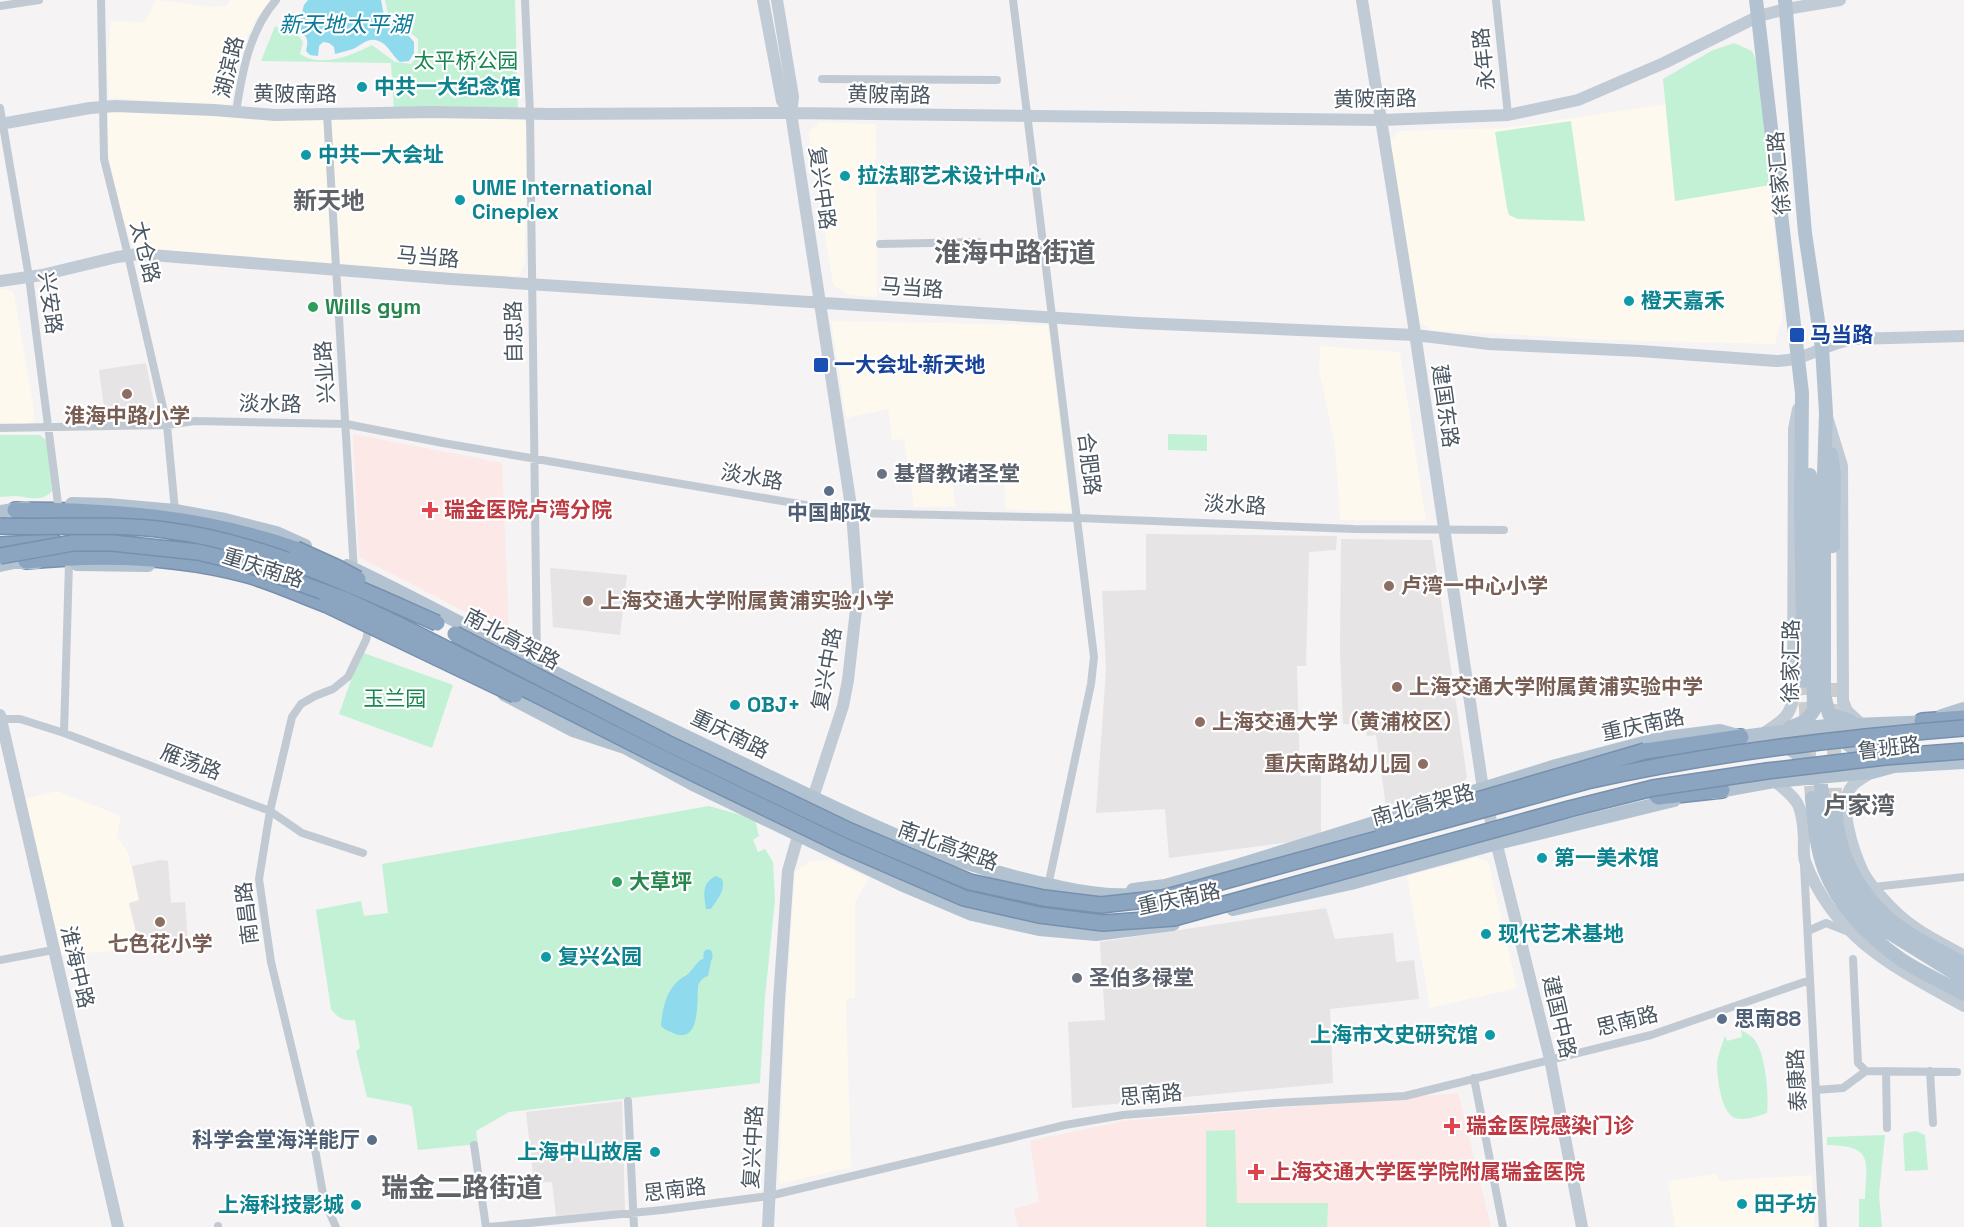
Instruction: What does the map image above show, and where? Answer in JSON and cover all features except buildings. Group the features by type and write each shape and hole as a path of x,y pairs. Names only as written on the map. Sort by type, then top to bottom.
{"highway":[{"path":"8,511 61,507 111,511 161,517 255,535 296,549 336,567 437,623"},
{"name":"南北高架路","path":"0,529 136,527 176,531 252,547 349,584 437,623 667,743 850,831 970,882 1044,898 1101,905 1163,898 1587,781 1648,767 1765,748 1883,734 1964,728"},
{"name":"南北高架路","path":"0,545 33,542 156,546 198,552 244,563 346,600 387,619 626,743 844,846 964,898 1039,915 1103,923 1174,918 1653,788 1767,771 1885,757 1964,751"},
{"path":"7,559 73,543"},
{"path":"7,559 100,556 167,559 246,574 325,604 555,713 626,743"},
{"path":"1922,721 1964,721"},
{"path":"1269,869 1338,842 1645,751 1741,737"},
{"path":"1322,878 1351,876 1375,871 1582,814 1658,797 1722,790"}],"main road":[{"name":"徐家汇路","path":"1756,0 1760,16 1802,393 1801,509 1804,681"},
{"name":"徐家汇路","path":"1785,5 1805,233 1822,348 1826,413 1824,695 1828,714 1861,724"},
{"name":"徐家汇路","path":"1761,735 1802,724 1814,710 1809,420 1802,393"},
{"path":"1826,413 1834,474 1833,683"},
{"name":"重庆南路","path":"61,507 108,505 175,511 225,520 276,533 484,634 537,663 907,841 959,861 1048,886 1084,892 1105,894 1165,886 1485,795 1556,766 1659,739 1720,731 1741,737 1826,726"},
{"name":"重庆南路","path":"0,529 58,521 164,526 245,542 319,563 353,569"},
{"name":"重庆南路","path":"7,559 49,545 108,545 175,550 248,567 302,587 368,620 573,730 626,743"},
{"name":"重庆南路","path":"7,559 165,565 229,575 368,620 490,673 550,706 626,743 695,785 901,884 972,914 1039,929 1096,934 1168,925 1496,838 1722,790 1774,781 1820,777"},
{"path":"1814,697 1818,712 1826,726 1842,741 1874,762 1894,766"},
{"path":"550,706 560,723"},
{"name":"鲁班路","path":"1826,726 1922,721 1964,710"},
{"path":"1761,735 1793,750 1808,761 1820,777 1827,837 1843,879 1861,906 1885,930 1964,980"},
{"name":"鲁班路","path":"1820,777 1872,772 1894,766 1964,762"},
{"path":"1812,798 1816,838 1824,870 1838,897 1850,913 1899,958 1964,994"},
{"path":"1835,798 1838,834 1846,860 1857,881 1874,903 1885,916 1917,938 1964,964"}],"street":[{"path":"0,6 39,0"},
{"name":"太仓路","path":"101,0 104,159 167,425 175,511"},
{"name":"湖滨路","path":"236,112 249,48 259,26 276,0"},
{"name":"自忠路","path":"525,0 530,114 537,663"},
{"name":"复兴中路","path":"763,0 782,101 791,113"},
{"name":"复兴中路","path":"768,1227 788,871 798,833 814,798 843,706 858,592 852,513 791,113 793,98 777,0"},
{"name":"合肥路","path":"1013,0 1093,643 1093,671 1039,929"},
{"name":"建国东路","path":"1362,0 1415,334 1443,530 1485,795 1491,817"},
{"name":"永年路","path":"1496,0 1508,115"},
{"name":"黄陂南路","path":"1,123 102,107 214,110 275,115 430,112 791,113 1382,120 1508,115 1578,100 1664,63 1785,5 1840,0"},
{"path":"822,79 997,80"},
{"name":"兴安路","path":"0,108 30,277 48,428 61,507"},
{"name":"兴业路","path":"327,114 353,569 368,620"},
{"path":"880,244 978,242"},
{"name":"马当路","path":"0,280 30,277 139,254 451,279 1138,323 1415,334 1490,344 1640,351 1776,361 1798,360 1822,348 1853,339 1964,336"},
{"path":"1761,735 1786,717 1791,710 1793,699 1794,429 1802,393"},
{"name":"淡水路","path":"0,428 167,425 195,421 346,424 443,443 852,513 1078,518 1354,529 1504,530"},
{"path":"64,733 69,563"},
{"name":"南昌路","path":"336,1227 324,1200 312,1132 271,962 259,879 270,811 292,717 301,704 333,689 348,677 366,640 368,620"},
{"name":"雁荡路","path":"1,717 20,719 64,733 270,811 302,832 363,853"},
{"name":"淮海中路","path":"1,717 118,1227"},
{"path":"1872,772 1853,785 1847,794 1846,807 1851,844 1864,874 1898,914 1918,930 1964,956"},
{"path":"1774,781 1796,798 1803,814 1804,858 1825,900 1849,932 1898,970 1964,1006"},
{"name":"建国中路","path":"1491,817 1550,1059 1582,1227"},
{"name":"泰康路","path":"1804,858 1823,1227"},
{"path":"1874,887 1964,877"},
{"path":"1808,931 1826,923 1849,932"},
{"path":"0,960 53,950"},
{"path":"1853,959 1858,1063 1866,1071"},
{"name":"思南路","path":"488,1227 633,1213 769,1196 1065,1125 1123,1115 1275,1102 1405,1096 1651,1035 1810,980"},
{"path":"1816,1090 1843,1088 1866,1071 1957,1072"},
{"path":"1886,1071 1887,1128"},
{"path":"1930,1071 1933,1123"},
{"path":"1474,1078 1503,1227"},
{"path":"628,1101 634,1227"},
{"path":"474,1145 488,1227"}],"shaded area":[{"path":"156,0 214,7 227,6 230,0 271,0 256,18 239,56 230,106 109,98 107,68 111,21 145,22"},
{"path":"1666,104 1675,200 1770,185 1783,315 1775,344 1608,340 1432,330 1418,321 1390,141 1399,131 1506,128"},
{"name":"新天地","path":"106,110 524,119 527,127 525,263 519,276 462,274 133,248 122,216 109,159"},
{"path":"819,122 876,124 877,297 848,295 833,284 808,133"},
{"path":"0,289 14,293 34,411 34,422 26,424 0,422"},
{"path":"831,321 1048,325 1071,512 1005,509 1005,476 952,477 955,507 914,507 904,439 892,441 888,409 846,418"},
{"path":"1320,346 1400,352 1426,521 1340,520 1335,445 1319,371"},
{"name":"淮海中路小学","path":"146,363 157,418 106,421 99,370"},
{"name":"瑞金医院卢湾分院","path":"353,434 502,463 509,634 359,557"},
{"name":"上海交通大学（黄浦校区）","path":"1146,534 1337,536 1336,550 1309,552 1306,666 1297,666 1300,776 1321,775 1321,838 1169,858 1165,809 1096,813 1106,669 1102,591 1146,590"},
{"path":"1341,539 1432,540 1467,777 1464,782 1386,806 1376,735 1367,736 1365,725 1343,724 1340,651"},
{"name":"上海交通大学附属黄浦实验小学","path":"550,568 627,575 620,635 553,627"},
{"path":"57,791 121,816 117,836 128,852 139,900 129,904 140,949 61,955 25,799"},
{"path":"1476,858 1487,861 1489,865 1517,988 1430,1008 1407,876"},
{"name":"七色花小学","path":"160,860 168,861 171,903 185,902 188,941 140,949 129,903 139,900 132,866"},
{"path":"830,860 869,878 855,902 855,998 846,999 851,1167 779,1184 785,1021 795,872 810,861"},
{"path":"1326,908 1335,939 1393,933 1396,962 1414,960 1419,999 1330,1009 1333,1083 1072,1108 1068,1022 1105,1020 1100,942"},
{"name":"上海交通大学医学院附属瑞金医院","path":"1458,1093 1491,1227 1018,1227 1014,1209 1039,1202 1030,1141 1124,1121"},
{"path":"622,1101 625,1210 556,1216 552,1182 534,1183 526,1112"},
{"name":"田子坊","path":"1717,1174 1719,1181 1812,1175 1815,1227 1675,1227 1668,1181"}],"green space":[{"name":"太平桥公园","path":"385,0 515,0 518,111 394,111 391,63 261,61 275,26 288,35 298,35 303,42 300,54 308,58 336,59 372,45 395,62 411,64 418,55 418,39 388,14"},
{"path":"1734,43 1752,51 1759,67 1770,185 1675,201 1663,79 1711,51"},
{"path":"1571,121 1585,221 1518,219 1509,215 1495,132"},
{"path":"1168,434 1207,435 1207,451 1168,450"},
{"path":"0,435 40,435 47,441 52,491 48,495 35,498 0,497"},
{"name":"玉兰园","path":"361,652 453,685 432,748 339,714"},
{"name":"复兴公园","path":"709,806 755,819 759,836 753,840 758,852 765,849 773,862 775,900 765,997 760,1083 509,1112 476,1131 478,1144 418,1150 412,1107 367,1097 356,1051 360,1048 355,1020 341,1018 331,1009 316,910 361,901 364,916 388,913 382,864"},
{"path":"1741,1030 1753,1038 1761,1053 1766,1074 1767,1096 1767,1113 1743,1119 1735,1118 1726,1109 1719,1085 1717,1063 1725,1036 1727,1041 1742,1037"},
{"path":"1235,1130 1237,1203 1328,1203 1327,1227 1206,1227 1206,1131"},
{"path":"1916,1131 1925,1135 1928,1170 1905,1171 1903,1136 1905,1133"},
{"path":"1885,1135 1879,1195 1882,1227 1859,1227 1859,1199 1865,1199 1866,1165 1864,1158 1853,1149 1827,1145 1827,1137"}],"water":[{"name":"新天地太平湖","path":"308,0 381,0 384,16 414,42 414,53 409,61 400,62 384,44 371,40 353,49 335,54 334,47 323,42 319,46 318,56 310,55 306,51 306,37 290,27 291,20 302,12"},
{"path":"716,876 722,879 722,891 711,909 706,909 704,894 706,886"},
{"path":"708,957 711,962 708,976 698,986 697,1012 693,1028 682,1035 665,1029 661,1026 665,1002 670,990 699,961"}],"tunnel":[{"path":"1804,681 1812,798"},
{"path":"1833,683 1835,799"}],"place":[{"name":"中共一大纪念馆","path":"362,87"},
{"name":"中共一大会址","path":"306,155"},
{"name":"拉法耶艺术设计中心","path":"845,176"},
{"name":"UME International Cineplex","path":"460,200"},
{"name":"橙天嘉禾","path":"1629,301"},
{"name":"Wills gym","path":"313,307"},
{"name":"马当路","path":"1797,335"},
{"name":"一大会址·新天地","path":"821,365"},
{"name":"淮海中路小学","path":"127,394"},
{"name":"基督教诸圣堂","path":"882,474"},
{"name":"中国邮政","path":"829,491"},
{"name":"瑞金医院卢湾分院","path":"430,510"},
{"name":"卢湾一中心小学","path":"1389,586"},
{"name":"上海交通大学附属黄浦实验小学","path":"588,601"},
{"name":"上海交通大学附属黄浦实验中学","path":"1397,687"},
{"name":"OBJ+","path":"735,705"},
{"name":"上海交通大学（黄浦校区）","path":"1200,722"},
{"name":"重庆南路幼儿园","path":"1423,764"},
{"name":"第一美术馆","path":"1542,858"},
{"name":"大草坪","path":"617,882"},
{"name":"七色花小学","path":"160,922"},
{"name":"现代艺术基地","path":"1486,934"},
{"name":"复兴公园","path":"546,957"},
{"name":"圣伯多禄堂","path":"1077,978"},
{"name":"思南88","path":"1722,1019"},
{"name":"上海市文史研究馆","path":"1490,1035"},
{"name":"瑞金医院感染门诊","path":"1452,1126"},
{"name":"科学会堂海洋能厅","path":"372,1140"},
{"name":"上海中山故居","path":"655,1152"},
{"name":"上海交通大学医学院附属瑞金医院","path":"1256,1172"},
{"name":"田子坊","path":"1742,1204"},
{"name":"上海科技影城","path":"356,1205"}],"district":[{"name":"新天地","path":"329,201"},
{"name":"淮海中路街道","path":"1015,253"},
{"name":"卢家湾","path":"1859,806"},
{"name":"瑞金二路街道","path":"462,1188"}]}
